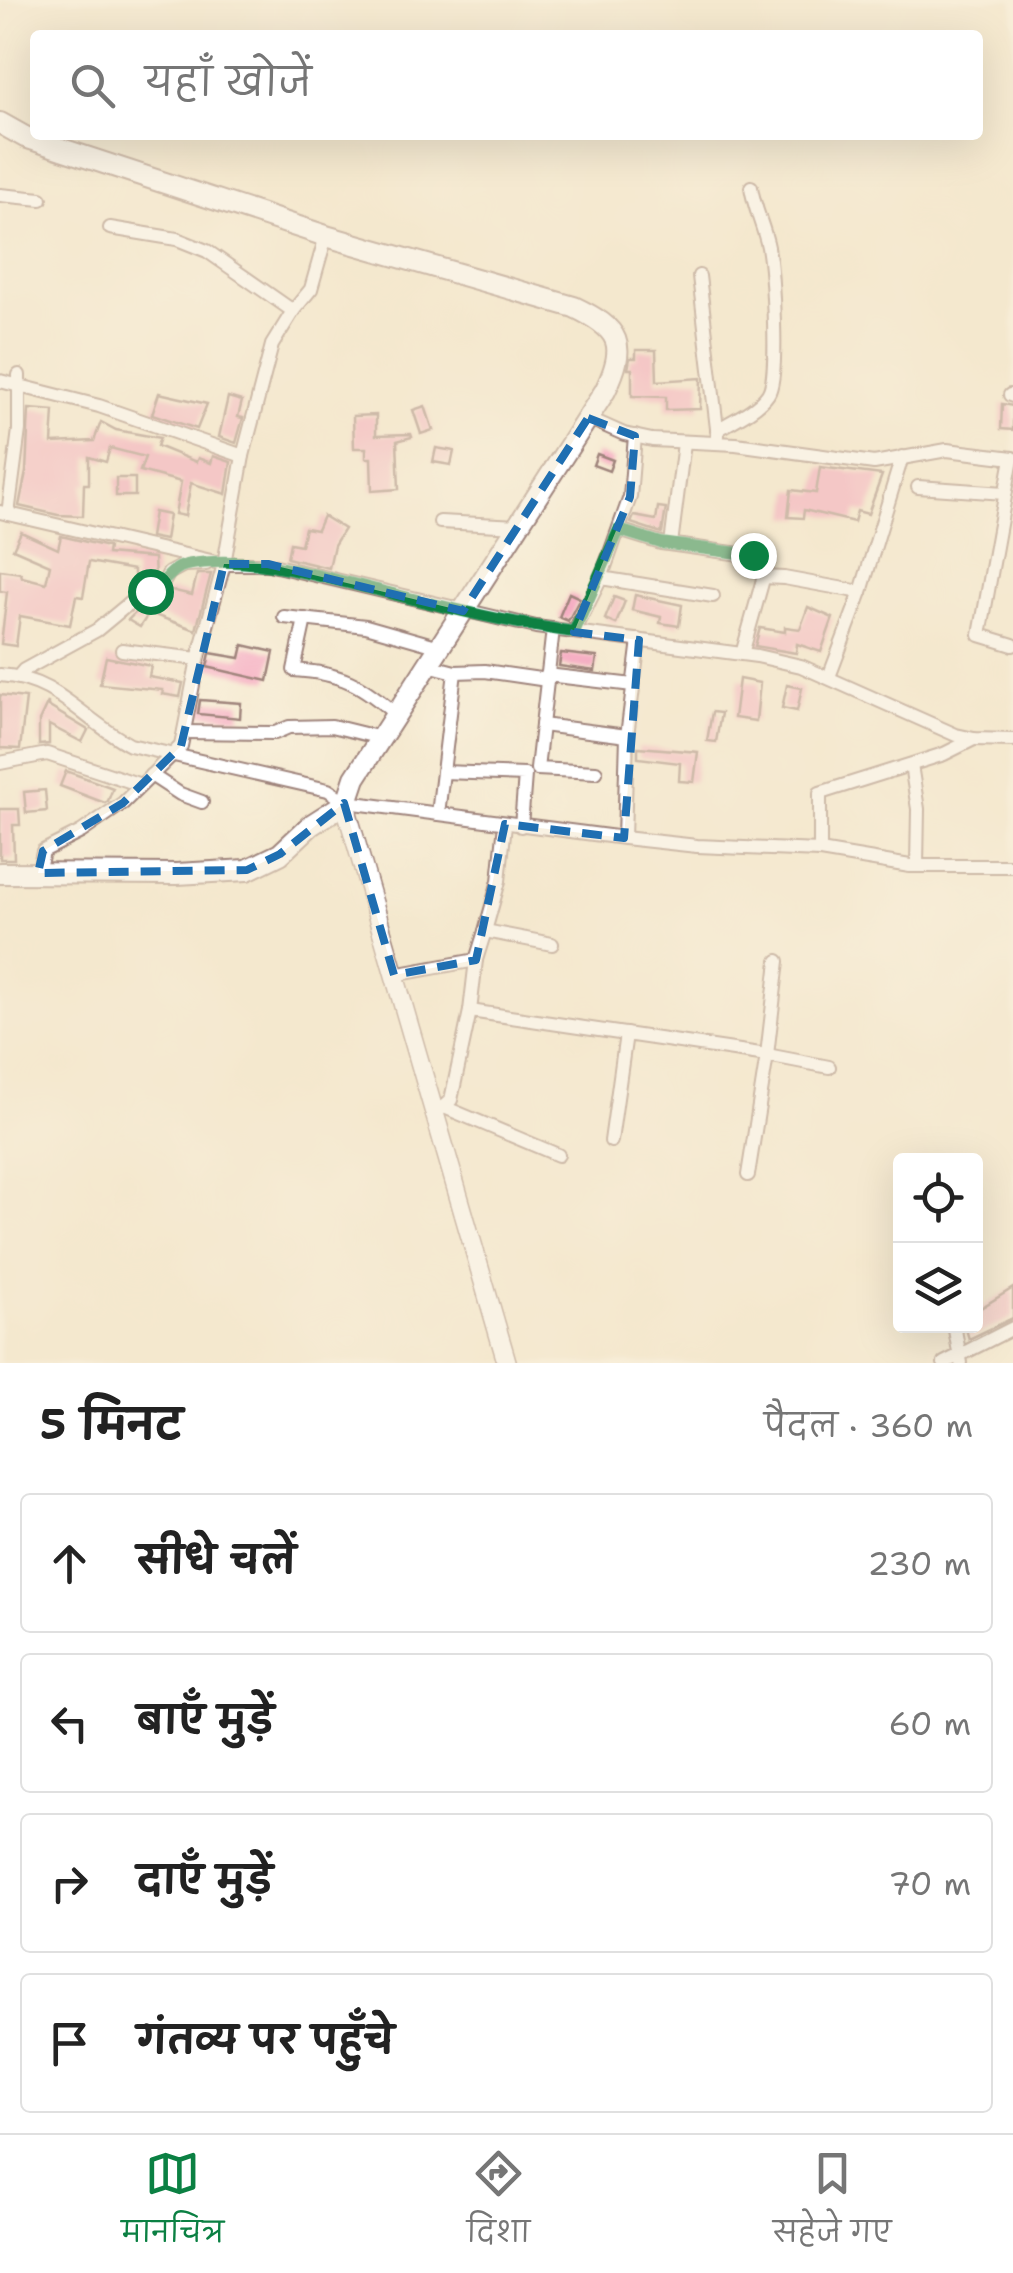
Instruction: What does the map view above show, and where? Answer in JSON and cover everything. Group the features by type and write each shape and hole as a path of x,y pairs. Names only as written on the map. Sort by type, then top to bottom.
{"main road":[{"path":"0,123 30,138"},
{"path":"34,140 326,236 574,307 598,318 616,339 619,354 605,391 355,778 346,802 394,975 439,1110 507,1363"},
{"path":"0,873 177,874 247,870 280,854 310,824 346,802"}],"street":[{"path":"718,437 768,394 772,381 774,332 768,244 755,212 751,187"},
{"path":"0,194 41,199"},
{"path":"110,228 177,239 207,251 293,312"},
{"path":"38,873 44,852 82,832 122,803 181,746 272,344 311,289 326,236"},
{"path":"699,276 718,437"},
{"path":"0,380 19,380 244,456"},
{"path":"19,380 19,430 4,513 224,564"},
{"path":"588,418 636,436 684,443 718,437 874,463 948,450 1012,458 980,636 1013,645"},
{"path":"574,632 601,578 630,497 636,436"},
{"path":"671,544 684,443"},
{"path":"829,677 861,592 902,457"},
{"path":"918,487 1006,493"},
{"path":"440,522 518,526"},
{"path":"619,530 671,544 768,558 742,654"},
{"path":"18,677 97,630 138,596 162,586 169,573 184,566 268,564 552,629 742,654 801,666 956,736 1013,740"},
{"path":"601,578 713,596"},
{"path":"763,578 861,592"},
{"path":"284,617 382,629 456,672 485,671 634,686"},
{"path":"305,619 294,670 340,676 370,691 396,714"},
{"path":"552,629 537,769 596,772"},
{"path":"624,838 627,736 640,640"},
{"path":"122,650 198,659"},
{"path":"438,814 456,672"},
{"path":"0,675 55,690 104,732 130,745 328,790 346,802 697,846 820,852 917,866 1013,866"},
{"path":"542,725 627,736"},
{"path":"184,732 275,733 289,727 332,726 381,738"},
{"path":"820,852 820,793 944,754 974,740"},
{"path":"0,763 47,754 146,780 202,802"},
{"path":"910,765 918,810 917,866"},
{"path":"443,772 525,776 521,826"},
{"path":"439,1110 452,1100 476,960 499,881 505,824"},
{"path":"484,931 552,944"},
{"path":"394,975 476,960"},
{"path":"748,1174 778,961"},
{"path":"470,1012 767,1054 829,1067"},
{"path":"612,1141 626,1034"},
{"path":"439,1110 558,1155"},
{"path":"944,1363 1013,1328"},
{"path":"956,1333 960,1358"}],"highlighted area":[{"path":"588,418 635,436 630,497 574,632 639,640 624,838 505,824 476,960 394,975 344,803 280,854 247,870 38,873 43,851 123,803 181,746 224,564 268,564 463,611"}],"building":[{"path":"636,350 656,350 657,381 701,378 700,409 666,410 666,397 632,396 632,369 628,369 630,358 636,358"},
{"path":"159,393 207,404 197,429 152,414"},
{"path":"228,397 242,401 238,417 243,418 236,443 219,437"},
{"path":"1002,404 1013,406 1013,430 1001,429"},
{"path":"425,406 433,430 421,434 413,410"},
{"path":"29,409 54,411 52,443 94,441 101,422 116,430 160,438 157,446 196,462 198,458 211,463 213,456 231,462 226,494 191,483 185,516 175,514 181,482 140,471 145,457 110,448 106,462 89,457 83,516 19,506 26,472"},
{"path":"376,415 376,435 412,437 397,441 399,489 372,491 371,458 366,458 366,448 354,448 353,416"},
{"path":"436,448 454,451 451,465 433,462"},
{"path":"597,454 613,460 609,471 593,465"},
{"path":"820,467 882,475 868,514 857,511 854,522 804,510 803,518 788,517 791,490 816,493"},
{"path":"116,478 135,478 135,496 116,496"},
{"path":"658,507 666,508 662,533 631,523 634,516 656,520"},
{"path":"154,512 169,515 165,540 150,537"},
{"path":"323,516 344,529 334,545 329,568 287,558 290,543 301,545 305,528 317,530"},
{"path":"21,532 58,549 61,536 108,547 107,554 154,558 155,577 134,587 134,570 89,562 83,597 76,596 70,625 20,616 16,646 1,644 7,592 0,591 0,570 46,583 50,565 13,549"},
{"path":"197,574 211,574 196,630 149,613 140,627 128,620 143,605 171,590 192,595"},
{"path":"569,593 580,598 568,621 559,617"},
{"path":"635,595 682,605 679,626 660,623 661,617 632,610"},
{"path":"614,597 625,601 616,624 605,619"},
{"path":"808,607 833,618 821,652 797,644 796,653 755,646 760,628 785,632 785,627 800,629"},
{"path":"243,645 274,652 268,681 207,667 210,653 240,658"},
{"path":"561,653 597,657 595,671 559,666"},
{"path":"106,657 151,666 149,677 183,683 180,697 162,694 163,690 100,684"},
{"path":"739,679 760,683 756,721 734,718"},
{"path":"787,685 802,688 797,711 782,708"},
{"path":"0,695 26,698 20,749 0,748"},
{"path":"200,700 241,703 240,718 198,714"},
{"path":"48,702 48,706 88,730 82,742 49,725 49,744 39,745 39,721"},
{"path":"712,712 721,713 716,742 707,741"},
{"path":"638,747 698,752 694,782 679,781 680,763 638,758"},
{"path":"66,771 113,788 108,801 60,786"},
{"path":"45,790 47,811 26,813 24,792"},
{"path":"0,809 19,809 20,825 13,825 14,859 0,859"},
{"path":"1013,1288 1013,1318 983,1332 983,1307"}],"route":[{"path":"150,591 162,586 169,573 184,566 268,564 463,611 574,632 619,530 661,543 753,555"}]}
